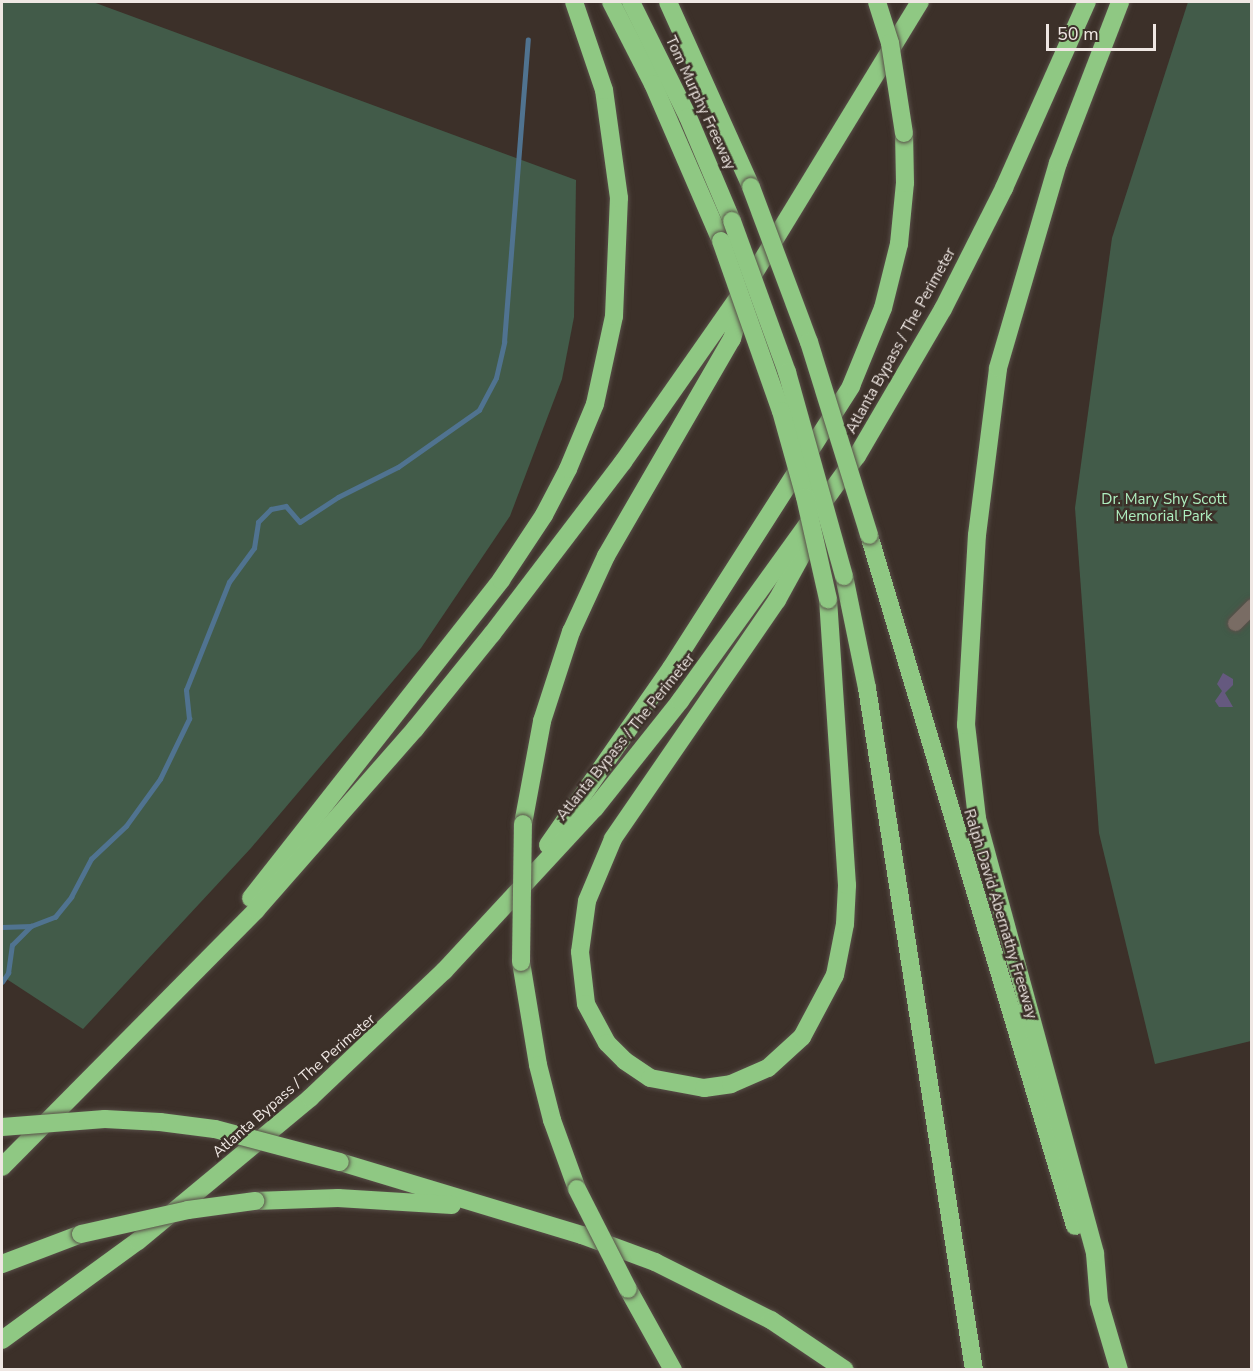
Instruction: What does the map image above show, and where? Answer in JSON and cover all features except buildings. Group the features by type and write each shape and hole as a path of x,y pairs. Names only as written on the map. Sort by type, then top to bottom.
{"highway":[{"path":"174,996 501,580 544,515 582,439 595,404 614,316 620,245 611,120 596,58 574,2"},
{"path":"611,2 653,84 721,241 781,411 805,497 828,599 847,885 845,924 835,975 802,1036 768,1068 717,1087 690,1087 657,1080 615,1052 598,1030 586,1004 580,952 587,901 613,839 777,600 857,456"},
{"name":"Tom Murphy Freeway","path":"631,2 688,117 732,221 787,372 844,576 867,688 974,1370"},
{"name":"Tom Murphy Freeway","path":"668,2 751,187 809,342 869,535"},
{"path":"506,906 671,668 843,401 872,341 892,275 904,214 904,133 890,43 877,2"},
{"path":"2,1167 174,996 336,820 492,634 623,462 747,285 920,2"},
{"name":"Atlanta Bypass / The Perimeter","path":"2,1340 138,1241 240,1159 380,1036 506,906 595,808 663,724 857,456 943,309 1004,188 1087,2"},
{"path":"1119,1370 1099,1302 1095,1253 977,818 966,725 977,536 998,368 1058,163 1120,2"},
{"path":"672,1370 577,1189 552,1120 538,1065 521,962 522,824 542,721 571,632 606,556 732,339 747,285"},
{"name":"Ralph David Abernathy Freeway","path":"869,535 1099,1302"},
{"path":"2,1127 94,1120 160,1122 215,1129 340,1162 608,1244 700,1282 771,1320 845,1370"},
{"path":"2,1264 81,1234 188,1210 255,1201 338,1198 431,1202 531,1219"}],"lane":[{"path":"1235,623 1251,606"}],"green space":[{"path":"2,2 93,2 576,180 574,317 562,379 510,516 421,648 251,848 83,1029 2,976"},
{"name":"Dr. Mary Shy Scott Memorial Park","path":"1188,2 1251,2 1251,1041 1155,1064 1099,833 1075,508 1112,238"}],"waterway":[{"path":"2,927 31,926 55,917 71,897 91,859 126,826 160,779 189,719 186,690 229,582 254,548 258,522 271,509 286,506 300,522 338,497 398,467 479,410 496,378 504,342 528,40"},
{"path":"2,982 8,973 12,945 31,926"}]}
